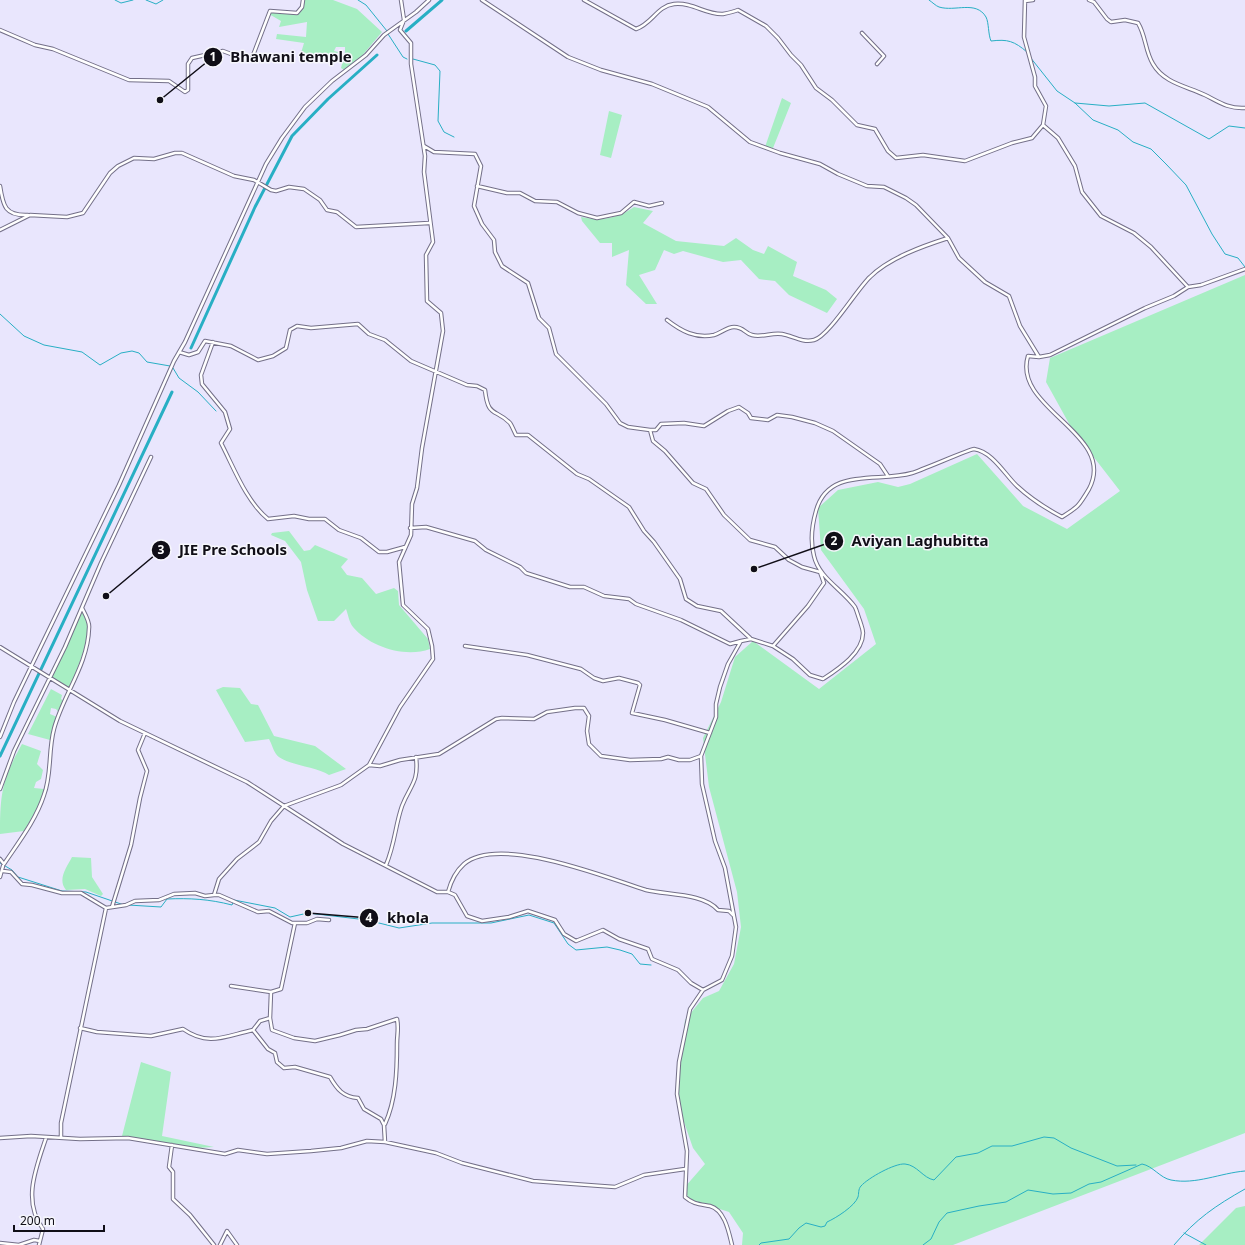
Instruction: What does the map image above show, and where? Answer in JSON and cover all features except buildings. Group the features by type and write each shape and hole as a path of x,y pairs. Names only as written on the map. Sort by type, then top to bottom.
{"street":[{"path":"0,30 35,45 53,49 129,80 168,81 185,92 188,90 188,64 192,58 223,51 247,60 252,58 270,11 297,13 302,7 303,0"},
{"path":"214,895 219,879 237,859 259,842 271,821 284,806 341,785 369,766 400,707 433,659 428,629 403,605 401,598 399,562 411,535 410,528 412,504 417,488 422,448 443,331 441,313 427,301 426,255 433,242 429,223 423,146 411,64 411,43 400,30 404,20 401,0"},
{"path":"0,737 32,666 119,485 179,352 259,183 266,164 282,138 305,108 332,81 366,55 384,35 429,0"},
{"path":"482,0 568,57 601,70 652,84 708,107 750,142 780,153 820,164 838,174 867,186 884,187 916,205 948,238 959,258 985,282 1009,296 1020,326 1039,357"},
{"path":"584,0 636,29 643,27 663,7 674,4 690,4 710,12 722,14 738,10 766,26 802,66 816,88 832,100 857,125 875,129 888,151 896,158 923,155 946,160 965,161 1012,143 1032,138 1043,125 1046,106 1035,86 1035,77 1024,37 1025,1 1033,0"},
{"path":"1089,0 1094,2 1111,22 1126,20 1138,23 1144,32 1152,63 1166,78 1180,86 1204,94 1224,106 1234,109 1245,108"},
{"path":"862,33 884,56 877,64"},
{"path":"1043,125 1058,138 1075,166 1082,192 1101,216 1134,233 1151,247 1188,287"},
{"path":"423,146 434,152 475,154 481,166 474,206 482,224 494,240 495,252 502,266 520,276 528,283 539,318 549,328 556,354 606,404 620,423 628,427 650,430 656,430 661,424 684,423 704,426 728,411 739,407 748,413 751,418 768,420 777,416 792,417 815,423 833,432 880,464 888,477"},
{"path":"0,186 2,200 11,214 16,216 30,215 67,217 83,213 110,172 118,166 134,158 154,159 175,153 182,153 234,176 249,178 271,190 276,191 289,187 304,189 320,200 327,210 337,212 356,227 429,223"},
{"path":"477,186 507,193 520,193 535,201 557,202 578,213 597,218 620,213 634,202 649,206 662,203"},
{"path":"0,230 30,215"},
{"path":"667,320 676,328 689,334 715,335 732,327 742,328 750,335 763,336 780,333 803,342 815,340 826,331 869,277 882,266 923,246 948,238"},
{"path":"773,646 818,594 824,583 814,556 812,526 820,500 830,488 838,483 851,479 895,478 948,460 968,450 975,449 996,462 1016,485 1041,506 1062,517 1080,505 1094,480 1095,467 1087,449 1072,429 1060,420 1032,388 1025,365 1028,356 1039,357 1050,355 1145,308 1174,296 1188,287 1201,285 1245,269"},
{"path":"179,352 189,355 198,352 205,340 231,346 258,360 273,356 286,348 290,330 297,326 310,328 358,324 369,334 385,340 411,361 467,385 477,386 485,390 490,411 510,424 516,434 528,435 577,474 589,479 629,507 644,531 654,542 680,579 686,598 696,606 721,611 751,639 773,646 793,660 810,675 823,678 836,670 861,645 863,632 855,608 836,586 820,572 802,567 789,560 776,547 750,540 724,515 706,489 693,483 665,451 653,441 650,430"},
{"path":"213,342 201,375 202,384 224,412 230,429 220,443 239,483 260,512 268,519 294,516 309,519 325,519 339,530 361,538 379,552 387,552 395,548 406,546"},
{"path":"0,789 14,751 82,608 151,457"},
{"path":"410,528 426,527 475,541 486,550 520,567 526,572 570,587 584,587 604,596 629,599 636,604 681,620 730,644 751,639"},
{"path":"0,859 4,864 37,812 45,795 49,772 50,746 55,727 76,676 85,649 90,627 82,608"},
{"path":"732,1245 727,1222 712,1206 693,1204 685,1197 685,1169 687,1151 677,1094 679,1062 690,1008 703,990 722,980 732,956 736,928 725,868 715,841 702,784 701,756 716,717 716,704 728,664 741,641"},
{"path":"465,646 550,660 565,666 581,669 594,678 603,681 619,678 638,683 640,685 639,693 632,713 665,720 710,733"},
{"path":"0,647 32,666 36,670 49,676 69,691 120,721 247,782 343,844 437,892 448,892 455,895 467,916 482,921 509,917 528,911 555,920 564,934 576,941 602,930 619,939 648,949 652,959 678,970 691,983 703,990"},
{"path":"369,766 380,766 416,757 439,754 496,719 534,719 547,712 575,708 584,708 587,711 589,716 587,731 590,744 601,756 630,760 661,759 668,757 679,760 690,760 701,756"},
{"path":"112,907 131,845 147,771 138,750 145,733"},
{"path":"386,865 393,850 402,806 418,771 416,757"},
{"path":"448,892 453,877 465,863 485,856 507,854 560,862 647,890 678,894 713,905 718,910 729,911 735,916"},
{"path":"0,877 3,871 3,866"},
{"path":"3,871 11,872 22,884 32,884 62,894 81,893 106,908 126,905 135,901 159,900 174,894 196,893 204,896 219,895 258,912 269,912 292,923 307,923 316,919 329,920"},
{"path":"61,1138 62,1123 80,1028 106,908"},
{"path":"231,986 271,992 281,989 295,923"},
{"path":"271,992 270,1018 272,1030 294,1038 315,1041 356,1030 367,1029 397,1019 399,1031 397,1041 395,1085 390,1112 384,1125 385,1142"},
{"path":"80,1028 97,1032 151,1036 183,1029 196,1038 213,1040 253,1030 260,1021 270,1018"},
{"path":"253,1030 268,1049 275,1053 277,1062 284,1068 294,1067 330,1077 337,1089 346,1096 358,1098 364,1109 381,1120 384,1125"},
{"path":"0,1138 31,1136 46,1138 128,1138 225,1154 238,1150 267,1154 341,1148 367,1141 385,1142 436,1153 485,1170 549,1183 615,1187 644,1175 685,1169"},
{"path":"39,1245 43,1229 37,1220 31,1195 32,1179 46,1138"},
{"path":"172,1145 169,1168 173,1172 173,1199 195,1221 214,1245"},
{"path":"220,1245 227,1232 237,1245"},
{"path":"0,1243 19,1245 34,1240 40,1241"}],"green space":[{"path":"304,0 333,0 357,9 382,32 361,57 344,70 341,68 345,47 336,47 334,51 338,52 333,60 301,53 304,43 276,39 277,34 306,37 307,22 279,27 281,21 269,14 271,12 297,14"},
{"path":"782,98 791,103 773,148 765,147"},
{"path":"609,111 622,115 611,158 600,155"},
{"path":"634,207 653,211 643,223 676,241 724,246 736,238 753,250 764,254 768,246 797,262 793,276 826,290 837,299 827,313 789,295 775,281 759,279 741,260 723,262 683,251 674,254 664,250 655,270 639,275 657,304 646,304 626,285 629,250 612,257 612,243 600,243 582,221 581,217 596,219 609,218"},
{"path":"1245,275 1245,1133 953,1245 742,1245 743,1233 729,1212 689,1199 684,1188 705,1164 693,1148 676,1099 685,1020 703,998 719,991 734,964 741,927 737,892 709,787 703,738 721,702 735,657 753,641 819,689 876,644 864,609 821,550 818,508 838,490 878,482 898,487 910,484 977,454 1023,506 1067,529 1120,491 1072,429 1046,382 1050,358"},
{"path":"289,531 304,551 310,550 315,545 348,559 341,567 347,575 362,578 376,594 394,588 398,591 399,605 428,639 430,649 410,652 388,649 378,645 360,634 353,627 346,609 334,621 318,621 307,590 301,562 285,541 271,535 272,533"},
{"path":"83,610 89,627 83,653 70,688 52,678"},
{"path":"223,687 240,688 251,704 258,705 274,736 315,746 346,769 329,775 316,769 280,758 276,754 269,739 245,742 216,690"},
{"path":"51,689 62,695 61,699 64,701 59,713 56,709 51,708 50,714 57,717 50,740 28,734"},
{"path":"22,744 41,751 37,764 43,770 41,779 36,782 34,788 44,789 40,804 24,831 0,834 2,797 6,777"},
{"path":"72,857 91,858 92,877 103,894 101,896 85,889 66,890 63,886 62,882 64,873"},
{"path":"141,1062 171,1072 162,1136 214,1147 197,1148 122,1136"},
{"path":"1245,1206 1245,1245 1199,1245 1236,1208"}],"waterway":[{"path":"115,0 121,3 133,0"},
{"path":"146,0 156,4 163,0"},
{"path":"358,0 366,5 387,31"},
{"path":"406,31 442,0"},
{"path":"929,0 938,6 945,8 977,9 986,17 991,41 1002,40 1010,42 1018,45 1027,52"},
{"path":"388,34 403,57 407,59"},
{"path":"191,348 255,207 292,136 328,99 377,55"},
{"path":"1030,57 1057,91 1075,103 1093,120 1118,130 1133,142 1151,149 1186,185 1212,234 1225,254 1238,258 1245,267"},
{"path":"413,59 435,65 440,71 438,121 444,132 454,137"},
{"path":"1075,103 1109,106 1145,103 1209,139 1229,126 1245,128"},
{"path":"0,314 24,336 44,345 82,352 100,365 121,353 132,351 139,353 147,362 170,366"},
{"path":"173,368 179,378 198,392 216,411"},
{"path":"0,756 172,392"},
{"path":"0,863 12,870 18,877 62,891 86,892 124,905"},
{"path":"128,905 161,907 167,899 199,899 232,905 234,900 275,908 290,917 308,913 367,920 399,928 432,923 491,923 529,915 554,923 568,944 576,950 607,947 632,954 640,964 651,965"},
{"path":"759,1245 761,1243 789,1239 806,1223 821,1227 825,1226 827,1222 840,1215 853,1204 858,1197 860,1187 864,1183 882,1172 901,1164 909,1165 930,1179 934,1180 956,1157 978,1153 992,1146 1012,1146 1044,1137 1054,1138 1071,1148 1117,1166 1136,1165"},
{"path":"923,1245 931,1239 939,1222 947,1213 1006,1202 1028,1190 1053,1194 1071,1193 1089,1184 1101,1182 1142,1164 1150,1167 1167,1179 1180,1181 1199,1180 1245,1171"},
{"path":"1174,1245 1198,1220 1224,1201 1245,1189"},
{"path":"1184,1233 1206,1245"}],"place":[{"name":"Bhawani temple","path":"160,100"},
{"name":"Aviyan Laghubitta","path":"754,569"},
{"name":"JIE Pre Schools","path":"106,596"},
{"name":"khola","path":"308,913"}]}
